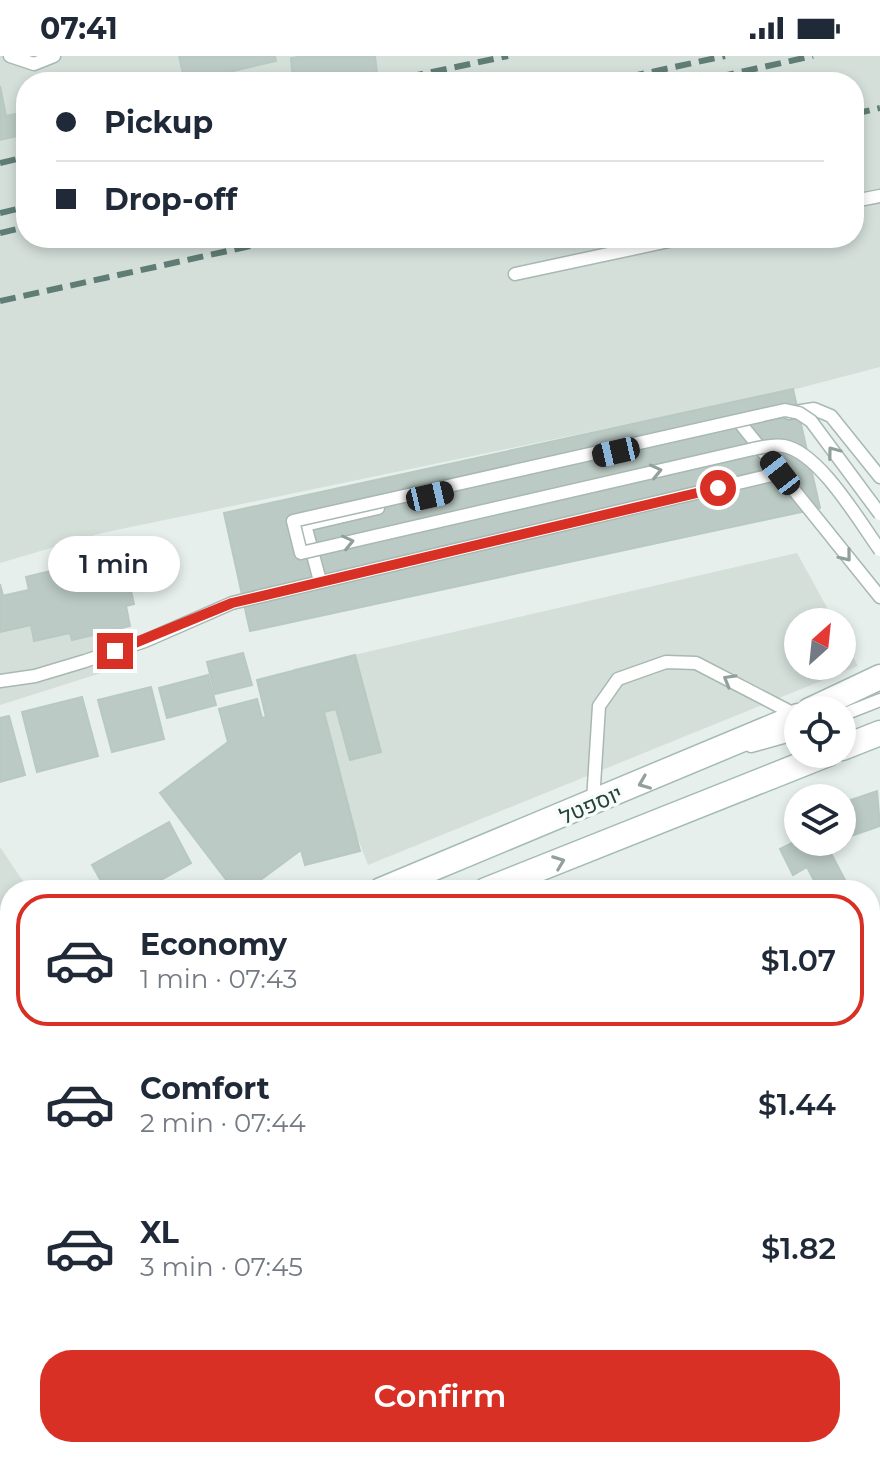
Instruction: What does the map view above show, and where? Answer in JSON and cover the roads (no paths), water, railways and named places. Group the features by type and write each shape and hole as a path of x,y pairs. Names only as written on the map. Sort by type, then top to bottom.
{"main road":[{"path":"842,696 877,681"},
{"name":"יוספטל","path":"406,880 717,753 784,722"},
{"path":"856,742 880,733"},
{"name":"יוספטל","path":"511,880 793,768"}],"lane":[{"path":"10,56 34,64 54,56"},
{"path":"515,274 636,248"},
{"path":"320,581 305,525 807,409 831,416 880,477"},
{"path":"880,514 811,421 799,413 785,410 293,521 301,553 773,445 797,451 811,460 880,550"},
{"path":"740,423 880,597"},
{"path":"0,681 35,676 145,641 232,603 780,473"},
{"path":"592,804 599,706 618,679 666,662 696,663 784,709"},
{"path":"856,701 877,681"},
{"path":"717,753 784,736"}],"railway":[{"path":"432,72 508,56"},
{"path":"651,72 725,56"},
{"path":"740,72 813,56"},
{"path":"864,112 880,108"},
{"path":"0,163 16,159"},
{"path":"0,213 16,209"},
{"path":"0,233 16,229"},
{"path":"0,301 241,248"}]}
